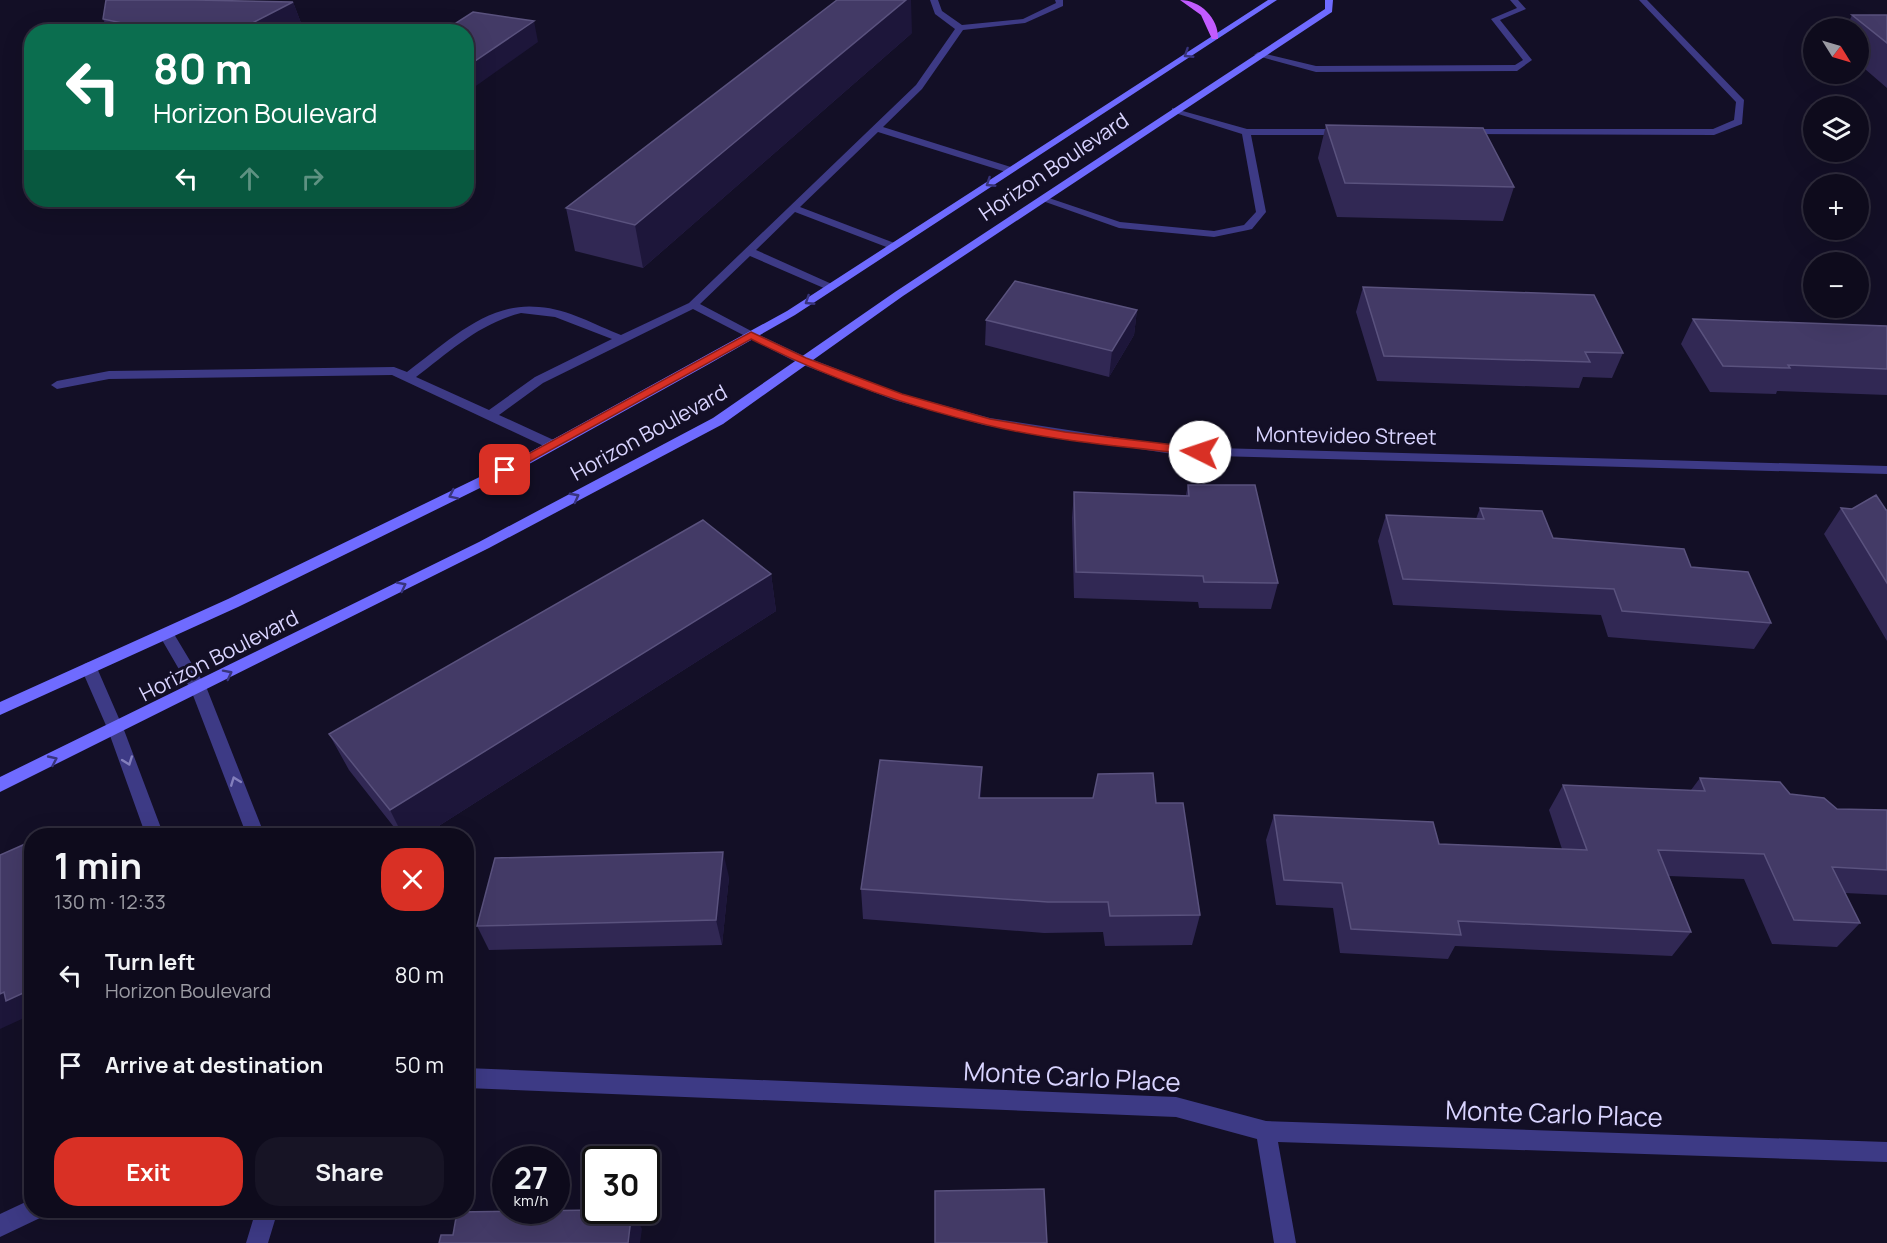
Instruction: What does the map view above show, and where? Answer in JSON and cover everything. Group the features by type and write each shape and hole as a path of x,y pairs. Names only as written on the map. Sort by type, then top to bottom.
{"main road":[{"path":"1184,0 1194,3 1205,11 1215,37"},
{"name":"Horizon Boulevard","path":"0,709 233,603 553,445 751,335 830,287 1273,0"},
{"name":"Horizon Boulevard","path":"0,785 116,730 484,545 718,421 802,360 1174,110 1329,10 1329,0"}],"street":[{"path":"934,0 938,12 960,28 1025,21 1060,4 1059,0"},
{"path":"1258,55 1316,69 1516,68 1528,60 1495,19 1522,9 1514,0"},
{"path":"1457,132 1714,132 1739,122 1741,102 1643,0"},
{"path":"490,416 539,380 693,305 919,87 960,28"},
{"path":"1174,110 1246,132 1352,132"},
{"path":"876,128 1010,170"},
{"path":"1042,199 1119,225 1214,234 1248,227 1261,212 1246,132"},
{"path":"793,208 893,246"},
{"path":"749,251 830,287"},
{"name":"Montevideo Street","path":"693,305 802,360 898,397 989,422 1065,436 1179,451 1887,470"},
{"path":"407,378 488,319 512,310 540,310 622,339"},
{"path":"57,385 110,375 394,371 553,445"},
{"path":"166,633 199,688 253,828"},
{"path":"89,668 116,730 152,828"},
{"name":"Monte Carlo Place","path":"474,1078 1176,1107 1266,1131 1887,1152"},
{"path":"1266,1131 1285,1243"},
{"path":"0,1226 24,1214"},
{"path":"257,1243 265,1218"}],"building":[{"path":"106,0 293,2 250,24 126,24 103,19"},
{"path":"837,0 906,0 635,225 566,208"},
{"path":"473,12 534,21 474,62 474,24 454,24"},
{"path":"1852,15 1887,15 1887,43 1869,29 1869,18 1856,18"},
{"path":"1326,125 1483,128 1514,187 1345,183"},
{"path":"1015,281 1137,310 1112,351 986,320"},
{"path":"1363,287 1594,295 1623,353 1585,352 1590,362 1384,356"},
{"path":"1693,319 1887,326 1887,369 1788,365 1790,368 1723,366"},
{"path":"1188,485 1255,485 1278,583 1204,582 1203,576 1076,572 1074,492 1189,496"},
{"path":"1876,495 1887,510 1887,583 1841,508 1852,509"},
{"path":"1480,508 1542,511 1553,538 1684,549 1691,567 1748,572 1771,623 1622,611 1614,589 1403,579 1386,515 1484,519"},
{"path":"703,520 771,574 390,810 329,734"},
{"path":"880,760 982,767 979,798 1093,798 1098,774 1153,773 1156,803 1183,803 1200,915 1110,916 1108,902 1048,902 861,889"},
{"path":"1700,778 1780,782 1790,794 1824,798 1837,809 1887,810 1887,870 1832,867 1860,923 1794,920 1764,854 1658,850 1691,932 1458,921 1461,935 1351,929 1342,883 1284,880 1274,815 1433,822 1439,844 1587,850 1563,785 1705,791"},
{"path":"24,844 24,993 6,1001 4,992 0,994 0,855"},
{"path":"723,852 716,920 477,926 495,858"},
{"path":"1044,1189 1047,1243 935,1243 935,1191"},
{"path":"570,1211 582,1211 582,1224 630,1224 628,1243 439,1243 441,1235 453,1235 456,1218 474,1218 474,1212 492,1212 492,1224 570,1224"}],"route":[{"path":"505,470 751,335 802,360 898,397 989,422 1065,436 1200,452"}]}
